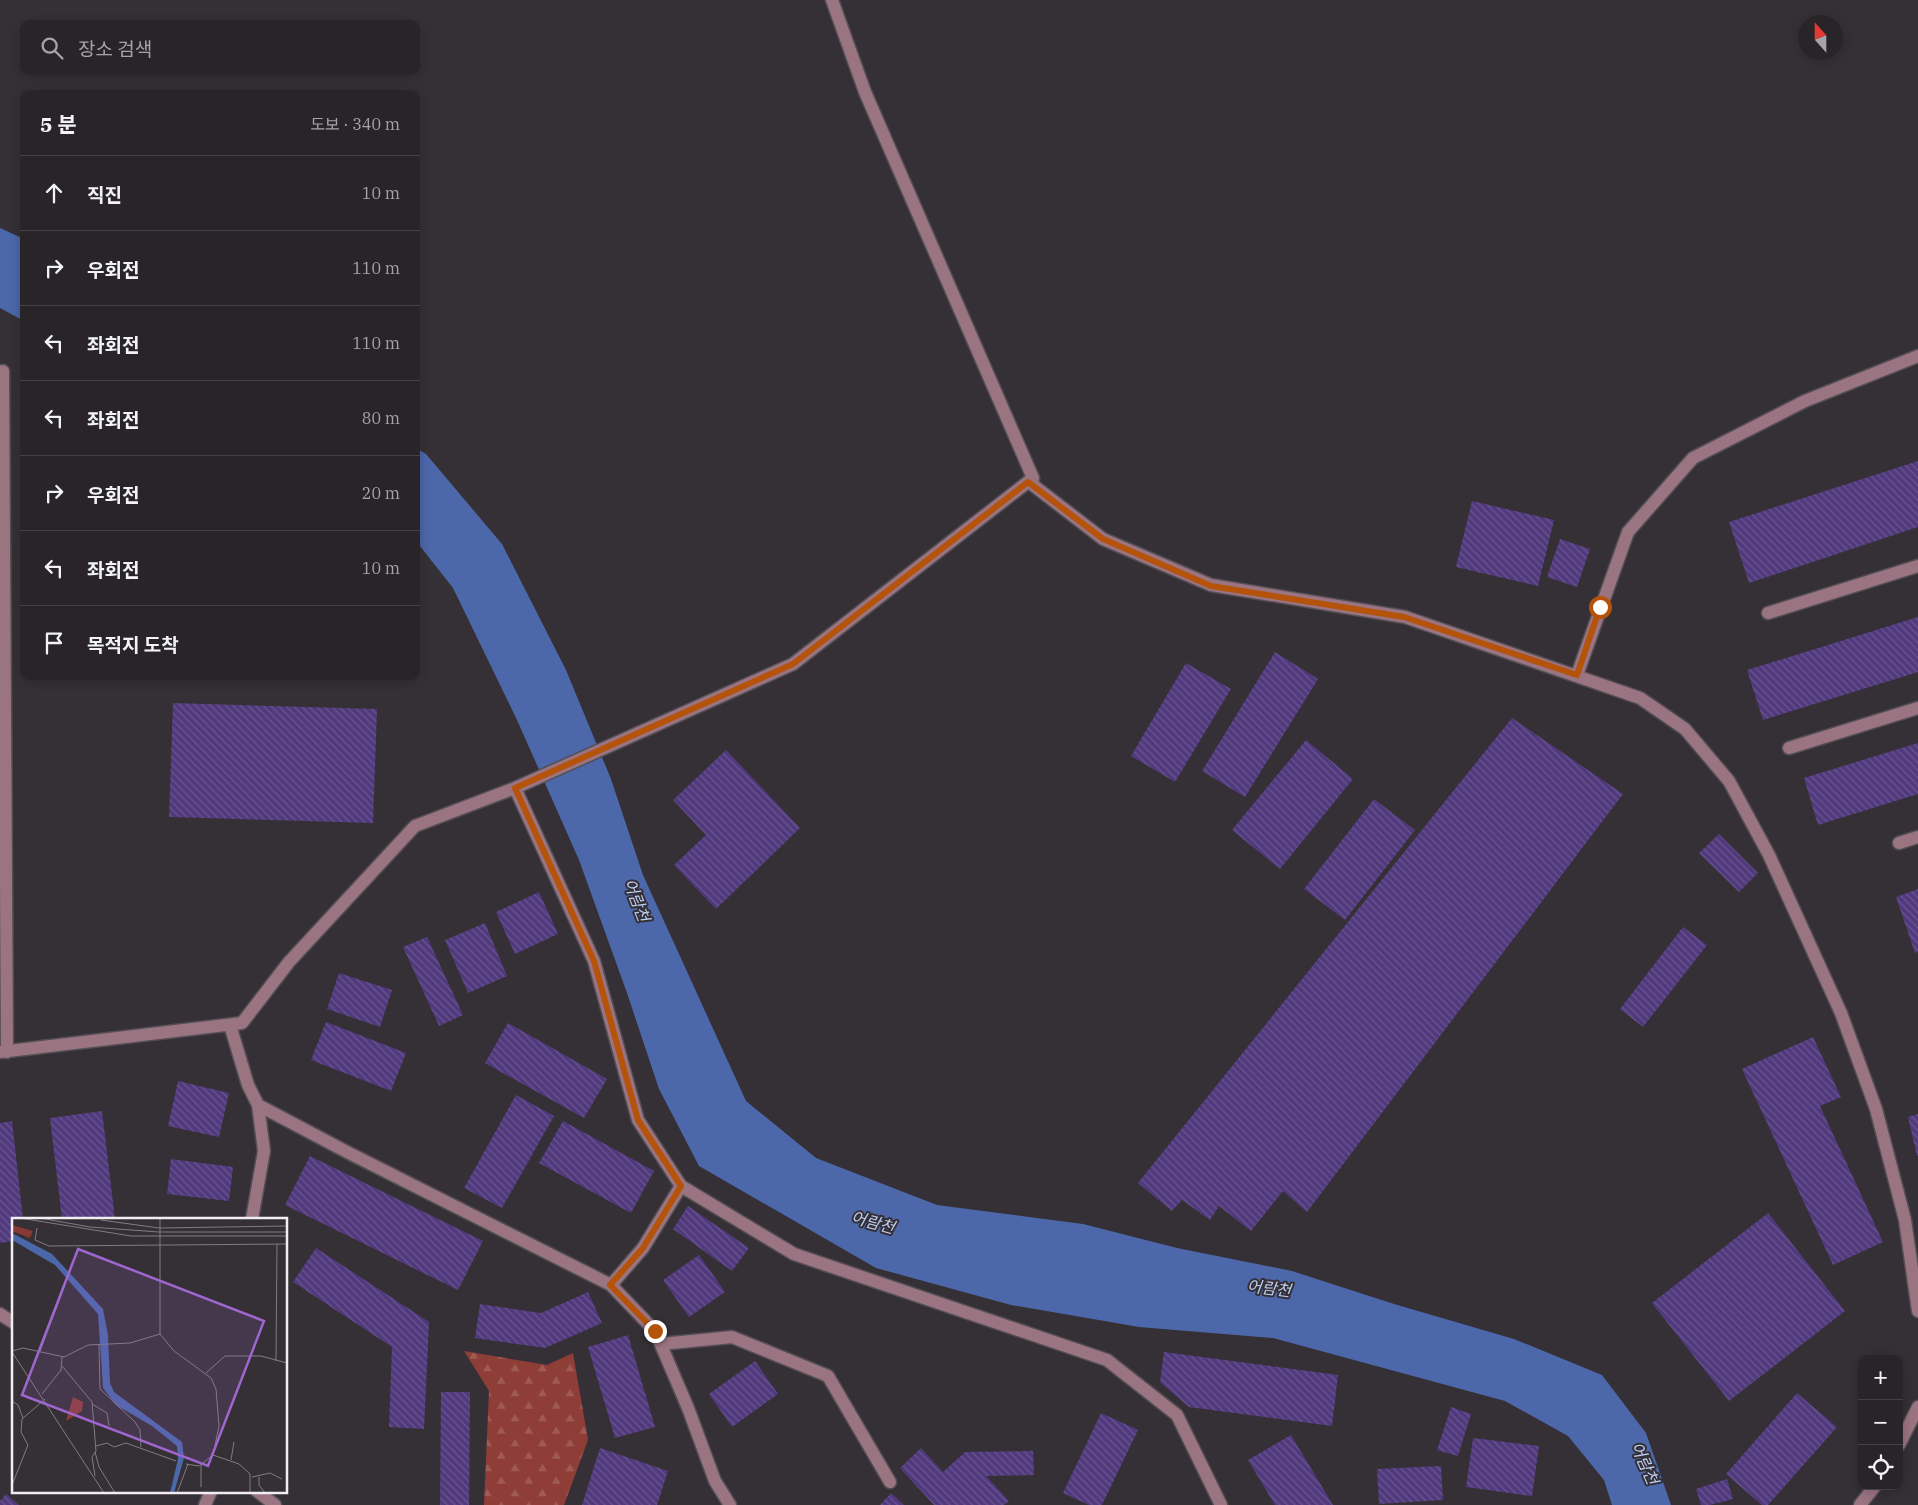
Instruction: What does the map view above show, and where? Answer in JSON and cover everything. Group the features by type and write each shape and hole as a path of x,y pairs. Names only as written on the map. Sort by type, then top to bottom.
{"street":[{"path":"3,371 3,1052 242,1023 289,962 415,826 515,788 621,740 699,708 793,664 1033,478 865,92 832,0"},
{"path":"1577,675 1628,532 1693,458 1805,401 1918,356"},
{"path":"1028,482 1103,539 1211,586 1404,617 1640,698 1686,729 1729,781 1769,855 1841,1013 1876,1109 1905,1220 1918,1312"},
{"path":"1768,613 1918,566"},
{"path":"1789,748 1918,708"},
{"path":"515,788 594,961 638,1120 681,1186 794,1254 1107,1360 1177,1415 1221,1505"},
{"path":"1899,843 1918,837"},
{"path":"230,1025 248,1085 258,1105 264,1151 252,1218"},
{"path":"258,1105 610,1285 655,1331 688,1408 715,1481 730,1505"},
{"path":"610,1285 643,1248 681,1186"},
{"path":"0,1314 12,1322"},
{"path":"661,1344 732,1337 828,1376 890,1482"},
{"path":"1903,1437 1918,1406"},
{"path":"1860,1505 1872,1490"},
{"path":"205,1505 212,1492"},
{"path":"258,1492 275,1505"}],"green space":[{"path":"464,1351 547,1365 573,1353 588,1440 564,1505 484,1505 489,1391"}],"water":[{"path":"0,228 20,237 20,319 0,308"},
{"name":"어람천","path":"420,450 426,454 502,544 566,670 611,779 643,875 746,1101 816,1158 937,1205 1083,1224 1177,1248 1292,1271 1394,1304 1514,1339 1602,1375 1646,1433 1671,1505 1612,1505 1604,1480 1568,1436 1505,1401 1273,1338 1139,1327 1011,1305 876,1268 699,1166 659,1089 579,860 517,720 453,588 420,546"}],"building":[{"path":"1918,461 1918,527 1749,583 1729,522"},
{"path":"1472,501 1554,520 1538,586 1456,567"},
{"path":"1560,539 1590,549 1577,587 1547,577"},
{"path":"1918,617 1918,672 1763,720 1747,670"},
{"path":"1275,652 1318,679 1245,797 1202,771"},
{"path":"1186,663 1231,689 1175,782 1131,756"},
{"path":"173,703 377,709 373,823 169,817"},
{"path":"1512,718 1623,794 1307,1212 1283,1191 1251,1231 1219,1206 1210,1220 1182,1200 1172,1211 1138,1183"},
{"path":"1306,740 1353,779 1280,869 1232,830"},
{"path":"1918,743 1918,794 1818,825 1804,778"},
{"path":"726,750 800,828 716,909 674,865 706,835 673,800"},
{"path":"1374,799 1415,830 1345,920 1304,889"},
{"path":"1719,834 1758,873 1739,892 1699,853"},
{"path":"1918,889 1918,952 1915,953 1896,897"},
{"path":"539,892 558,934 515,954 496,912"},
{"path":"485,923 507,976 468,993 445,940"},
{"path":"1683,927 1707,945 1643,1027 1620,1009"},
{"path":"427,937 463,1015 439,1026 403,947"},
{"path":"339,973 392,990 380,1027 327,1009"},
{"path":"326,1022 406,1053 391,1091 311,1060"},
{"path":"508,1023 607,1079 584,1118 485,1063"},
{"path":"1813,1037 1841,1097 1820,1106 1883,1242 1833,1265 1742,1069"},
{"path":"178,1081 229,1093 219,1137 168,1126"},
{"path":"516,1095 554,1116 502,1208 464,1188"},
{"path":"102,1111 115,1218 62,1218 50,1118"},
{"path":"1918,1114 1918,1156 1917,1156 1908,1117"},
{"path":"12,1121 23,1218 12,1218 12,1241 0,1243 0,1123"},
{"path":"563,1121 654,1171 631,1213 539,1163"},
{"path":"310,1156 483,1241 458,1290 285,1205"},
{"path":"171,1159 233,1167 229,1201 167,1194"},
{"path":"688,1206 749,1248 732,1271 673,1229"},
{"path":"1768,1213 1845,1311 1729,1401 1652,1303"},
{"path":"316,1248 429,1322 424,1429 389,1427 392,1347 293,1282"},
{"path":"699,1255 725,1292 689,1317 663,1280"},
{"path":"588,1292 602,1323 545,1348 475,1338 480,1304 541,1313"},
{"path":"628,1335 655,1427 615,1438 588,1347"},
{"path":"1164,1352 1338,1375 1332,1426 1189,1407 1160,1382"},
{"path":"755,1361 778,1394 732,1427 709,1394"},
{"path":"441,1392 470,1392 469,1505 440,1505"},
{"path":"1797,1393 1837,1427 1768,1505 1762,1505 1726,1474"},
{"path":"1451,1407 1471,1414 1458,1456 1437,1450"},
{"path":"1101,1413 1138,1430 1102,1505 1089,1505 1063,1493"},
{"path":"1291,1435 1333,1505 1275,1505 1248,1460"},
{"path":"1473,1438 1539,1446 1532,1496 1466,1487"},
{"path":"600,1448 668,1471 657,1505 582,1505"},
{"path":"921,1448 943,1472 965,1452 1033,1451 1034,1475 986,1476 1009,1501 1004,1505 934,1505 900,1468"},
{"path":"1441,1466 1443,1500 1379,1504 1377,1469"},
{"path":"1727,1479 1733,1499 1710,1505 1701,1505 1696,1489"},
{"path":"891,1493 904,1505 880,1505"},
{"path":"6,1494 19,1505 0,1505 0,1501"}],"route":[{"path":"655,1331 610,1285 643,1248 681,1186 638,1120 594,961 515,788 621,740 699,708 793,664 1028,482 1103,539 1211,586 1404,617 1577,675 1600,607"}]}
